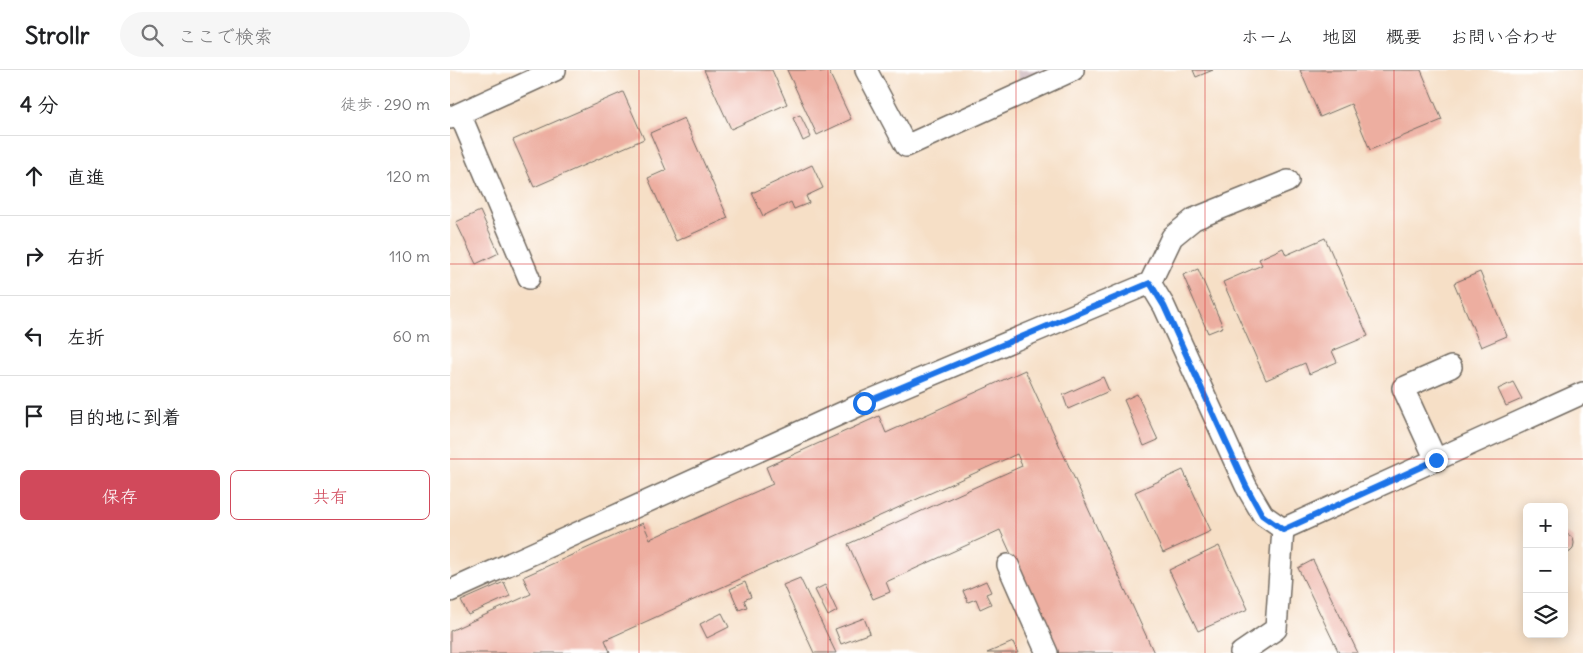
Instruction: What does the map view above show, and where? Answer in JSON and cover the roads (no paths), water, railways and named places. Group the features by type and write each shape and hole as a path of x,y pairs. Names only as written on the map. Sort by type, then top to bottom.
{"street":[{"path":"529,278 455,116 555,70"},
{"path":"866,70 906,146 1073,70"},
{"path":"450,591 864,403 1150,283 1172,237 1194,219 1288,181"},
{"path":"1150,283 1164,306 1246,486 1262,515 1283,530"},
{"path":"1436,460 1403,388 1451,366"},
{"path":"1283,530 1583,393"},
{"path":"1241,653 1276,628 1283,530"},
{"path":"1008,565 1047,653"}]}
